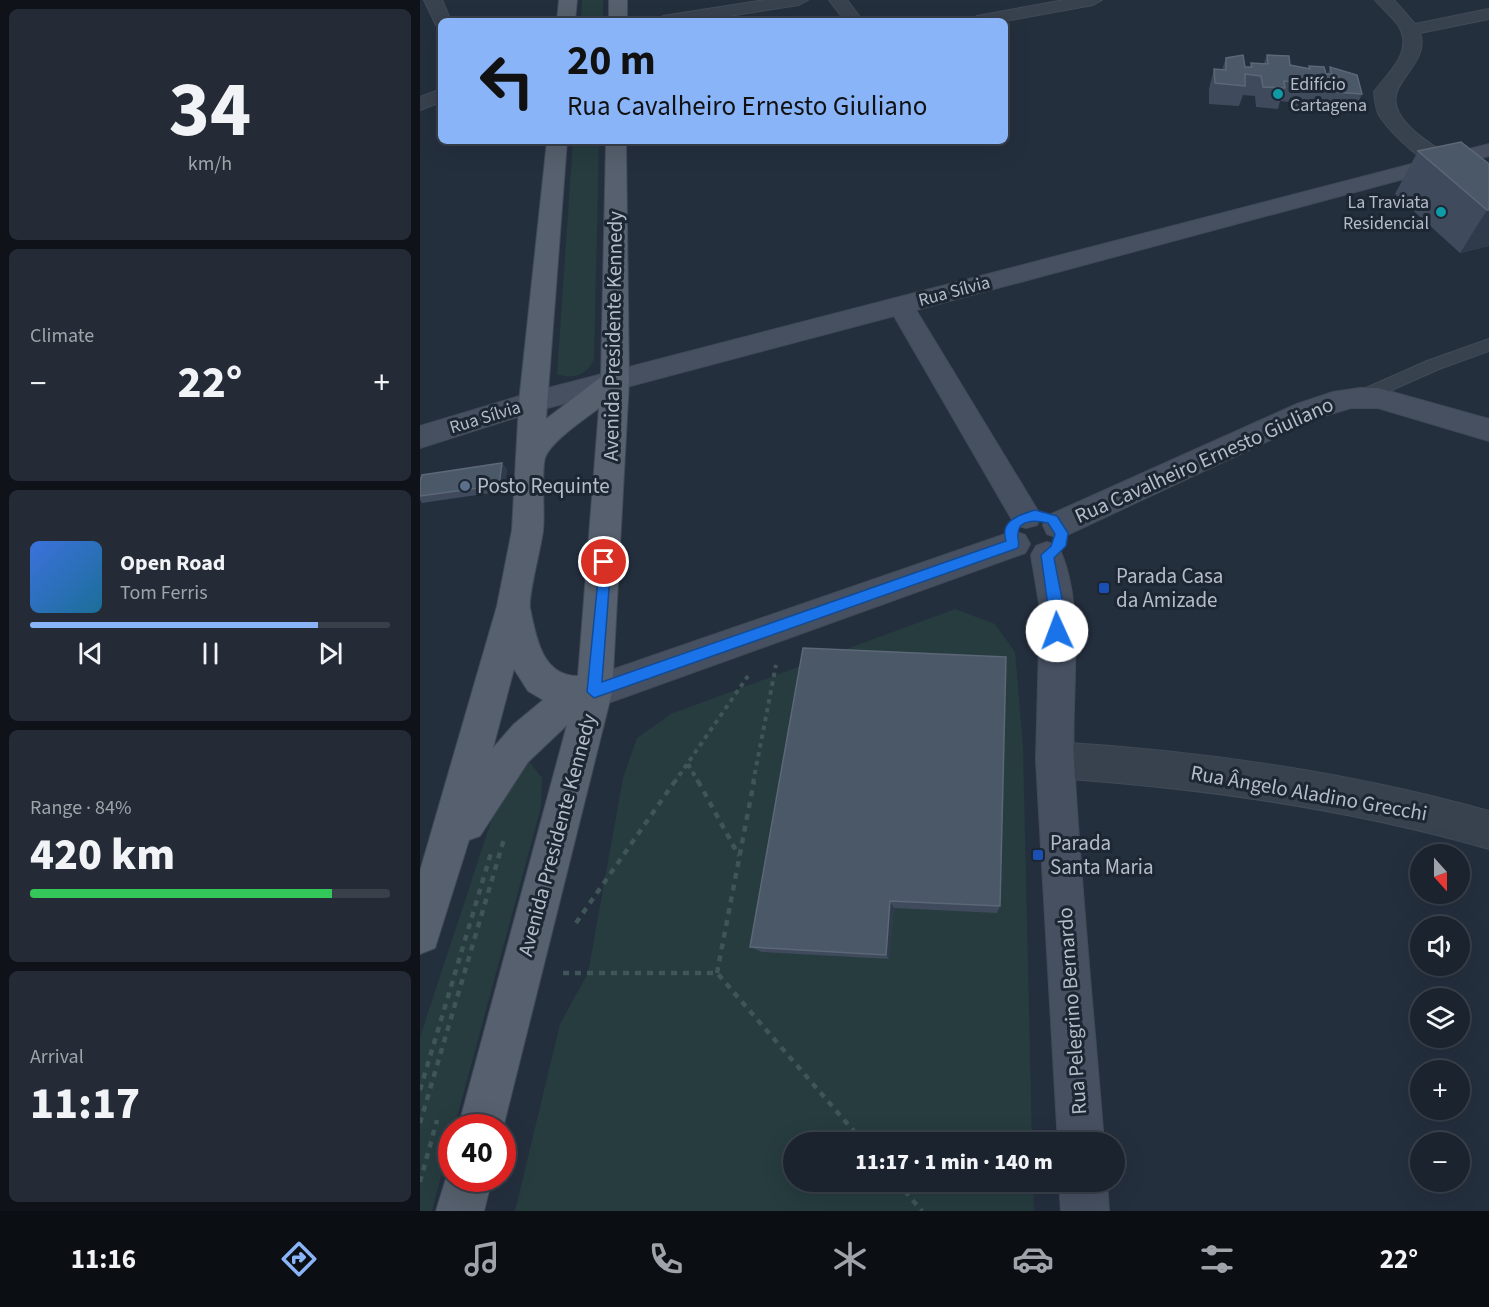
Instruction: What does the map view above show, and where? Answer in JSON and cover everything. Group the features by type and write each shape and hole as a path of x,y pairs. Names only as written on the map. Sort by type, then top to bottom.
{"main road":[{"path":"566,18 568,0"},
{"path":"618,0 618,18"},
{"path":"420,933 444,859 514,606 528,530 533,402 557,144"},
{"name":"Avenida Presidente Kennedy","path":"485,1114 594,692 615,381 616,144"},
{"path":"532,453 553,429 615,381"},
{"path":"514,606 524,656 537,676 561,692 594,692"},
{"path":"444,859 490,782 520,744 553,714 594,692"},
{"path":"460,1211 465,1192"}],"street":[{"path":"433,0 441,18"},
{"path":"682,18 799,0"},
{"path":"838,0 852,18"},
{"path":"994,18 1093,0"},
{"path":"1384,0 1397,11 1410,30 1413,55 1405,69 1384,92 1383,100 1386,110 1396,123 1445,164"},
{"path":"1410,30 1489,14"},
{"path":"420,104 438,96"},
{"name":"Rua Sílvia","path":"420,437 533,402 1445,164 1489,150"},
{"path":"900,305 1020,530 1028,555 1053,540"},
{"name":"Rua Cavalheiro Ernesto Giuliano","path":"1053,540 1307,411 1337,400 1362,396 1403,403 1489,430"},
{"path":"594,692 1020,530"},
{"name":"Rua Pelegrino Bernardo","path":"1053,540 1057,609 1055,760 1080,1132"},
{"name":"Rua Ângelo Aladino Grecchi","path":"1055,760 1144,765 1248,777 1340,794 1489,831"},
{"path":"1084,1192 1085,1211"}],"lane":[{"path":"1362,396 1433,365 1489,345"}],"path":[{"path":"717,973 776,665"},
{"path":"574,926 748,676"},
{"path":"688,764 739,856"},
{"path":"420,1123 507,831"},
{"path":"420,1090 494,843"},
{"path":"563,973 717,973 854,1132"},
{"path":"906,1192 922,1211"}],"green space":[{"path":"582,0 603,0 603,18 581,18"},
{"path":"573,144 599,144 594,359 588,369 579,375 557,374"},
{"path":"955,609 995,624 1015,652 1023,747 1032,1132 783,1132 783,1192 1033,1192 1034,1211 515,1211 560,1024 588,973 623,778 637,738 671,714"},
{"path":"527,759 542,778 541,807 458,1114 438,1114 438,1188 432,1211 420,1211 420,1037 502,788"}],"building":[{"path":"1243,55 1245,67 1252,67 1251,63 1268,64 1267,55 1289,56 1290,65 1310,69 1309,66 1324,67 1326,74 1332,74 1330,67 1357,75 1362,94 1334,92 1333,84 1317,83 1319,91 1299,90 1297,82 1284,81 1285,88 1263,87 1261,76 1245,74 1245,86 1215,83 1214,69 1226,70 1226,58"},
{"path":"1461,142 1489,164 1489,210 1418,151"},
{"name":"Posto Requinte","path":"502,463 499,485 420,496 422,475"},
{"path":"803,648 1006,657 1000,906 890,901 886,955 750,947"}],"place":[{"name":"Edifício Cartagena","path":"1278,94"},
{"name":"La Traviata Residencial","path":"1441,212"},
{"name":"Posto Requinte","path":"465,486"},
{"name":"Parada Casa da Amizade","path":"1104,588"},
{"name":"Parada Santa Maria","path":"1038,855"}],"route":[{"path":"604,562 594,692 1014,544 1011,536 1012,527 1017,520 1026,516 1044,516 1052,519 1062,533 1061,542 1056,550 1047,555 1057,609 1057,631"}]}
